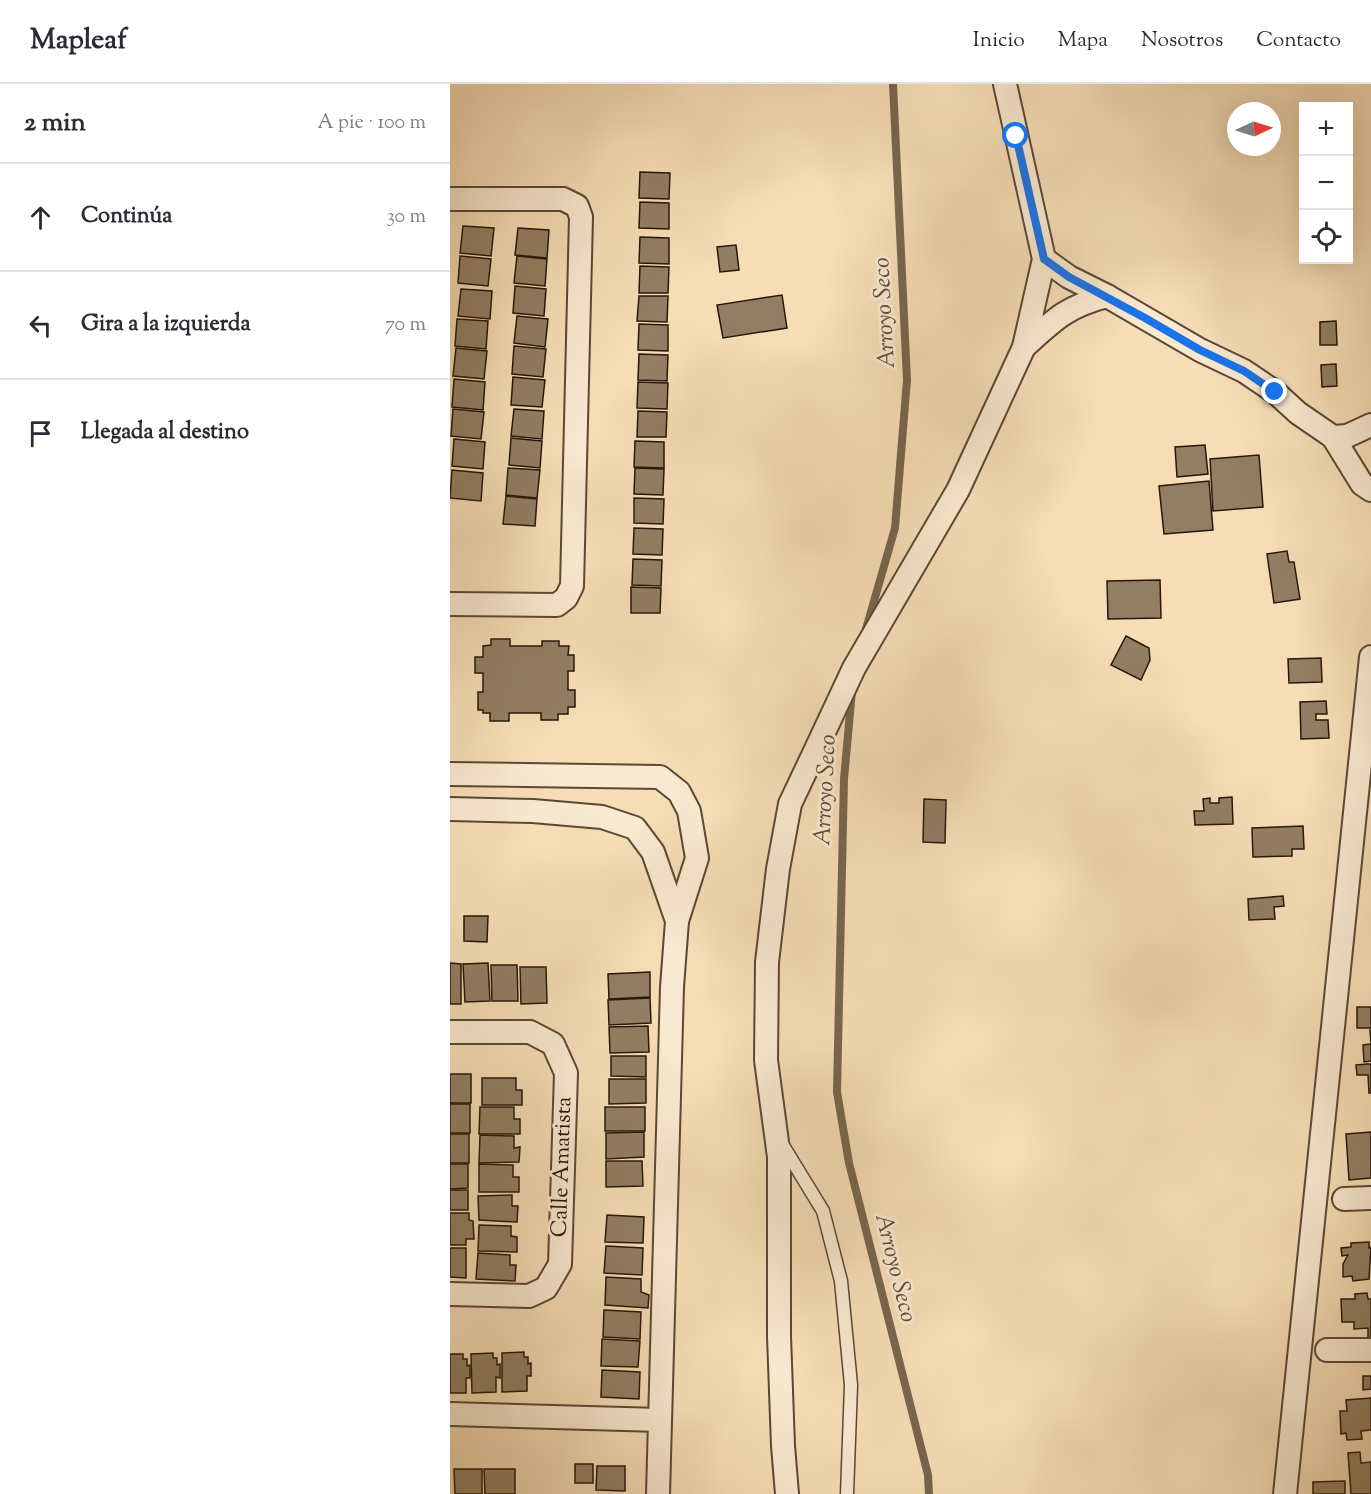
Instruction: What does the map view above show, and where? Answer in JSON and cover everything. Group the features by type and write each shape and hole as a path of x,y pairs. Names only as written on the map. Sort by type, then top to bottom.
{"street":[{"path":"787,1494 779,1336 779,1157 766,1060 767,962 778,869 790,804 854,668 958,490 1024,347 1044,259 1005,84"},
{"path":"450,200 563,199 577,206 580,218 572,586 566,598 557,605 450,604"},
{"path":"1044,259 1069,277 1107,296 1200,350 1244,371 1275,392 1298,413 1333,437 1362,484 1371,490"},
{"path":"1024,347 1060,314 1082,303 1107,296"},
{"path":"1333,437 1347,436 1371,425"},
{"path":"1285,1494 1371,657"},
{"path":"450,774 660,777 679,792 689,811 697,858 677,921 672,987 658,1494"},
{"path":"450,809 533,811 602,817 635,828 653,852 677,921"},
{"name":"Calle Amatista","path":"450,1032 530,1032 553,1044 566,1072 560,1264 546,1288 529,1296 450,1294"},
{"path":"1344,1198 1371,1198"},
{"path":"1327,1350 1371,1350"},
{"path":"450,1414 660,1420"}],"lane":[{"path":"775,1133 823,1211 841,1281 851,1385 847,1494"}],"building":[{"path":"640,172 670,173 669,199 639,198"},
{"path":"640,202 669,203 669,229 639,228"},
{"path":"463,226 494,228 491,256 460,253"},
{"path":"518,228 549,230 547,258 515,255"},
{"path":"640,237 669,238 669,264 639,263"},
{"path":"736,245 739,270 720,272 717,247"},
{"path":"460,256 491,259 488,286 458,283"},
{"path":"517,256 547,259 545,286 514,283"},
{"path":"640,266 669,267 668,293 639,293"},
{"path":"515,286 546,289 544,316 513,313"},
{"path":"461,289 492,291 490,319 458,316"},
{"path":"782,295 787,328 723,338 717,305"},
{"path":"639,296 668,296 667,322 637,321"},
{"path":"517,316 548,319 545,347 514,343"},
{"path":"457,319 488,321 486,349 455,346"},
{"path":"1336,321 1337,345 1320,345 1320,322"},
{"path":"639,324 668,325 668,351 638,350"},
{"path":"514,346 546,349 543,377 512,374"},
{"path":"456,348 487,351 484,379 453,376"},
{"path":"639,354 668,355 667,381 638,380"},
{"path":"1336,364 1337,386 1322,387 1321,365"},
{"path":"513,377 545,380 542,407 511,405"},
{"path":"454,379 485,382 483,410 452,407"},
{"path":"638,382 668,383 667,409 637,408"},
{"path":"453,409 484,412 481,439 451,436"},
{"path":"514,409 544,411 542,439 511,436"},
{"path":"638,411 667,412 666,437 637,437"},
{"path":"511,438 542,441 540,468 509,465"},
{"path":"454,439 485,442 483,469 452,466"},
{"path":"635,441 664,442 664,468 634,467"},
{"path":"1205,445 1208,474 1177,477 1175,447"},
{"path":"1259,455 1263,507 1213,511 1210,459"},
{"path":"508,468 540,470 537,498 506,495"},
{"path":"635,468 664,469 663,495 634,494"},
{"path":"452,470 483,473 481,501 450,498"},
{"path":"1209,481 1213,530 1164,534 1159,486"},
{"path":"506,496 537,499 535,526 503,524"},
{"path":"634,498 664,499 663,524 634,523"},
{"path":"634,528 663,529 662,555 633,554"},
{"path":"1287,551 1289,562 1294,562 1300,599 1274,603 1267,554"},
{"path":"633,559 662,560 661,586 632,585"},
{"path":"1160,580 1161,618 1108,619 1107,581"},
{"path":"631,587 661,588 660,613 631,613"},
{"path":"1126,636 1149,648 1150,660 1141,680 1111,665"},
{"path":"491,639 510,639 510,646 542,646 542,641 559,641 559,646 569,646 568,655 574,655 574,671 568,671 568,690 575,690 575,707 568,707 568,714 558,714 558,720 541,720 541,713 509,713 509,721 490,721 490,713 478,710 478,692 483,692 483,673 475,673 475,657 483,657 483,646 491,645"},
{"path":"1321,658 1322,682 1289,683 1288,659"},
{"path":"1326,701 1327,714 1316,714 1316,720 1328,720 1329,738 1301,739 1300,702"},
{"path":"1232,797 1233,824 1195,825 1194,811 1204,811 1203,799 1210,798 1210,803 1219,803 1219,798"},
{"path":"924,799 946,800 945,843 923,842"},
{"path":"1303,826 1304,849 1292,849 1292,856 1253,857 1252,828"},
{"path":"1283,896 1284,906 1274,907 1275,919 1249,920 1248,899"},
{"path":"464,916 488,916 487,942 464,941"},
{"path":"450,963 461,964 461,1004 450,1004"},
{"path":"488,963 490,1001 465,1002 463,964"},
{"path":"491,965 517,965 518,1001 492,1001"},
{"path":"520,967 546,967 547,1003 521,1004"},
{"path":"650,972 650,997 609,999 608,974"},
{"path":"650,998 651,1023 609,1025 608,1000"},
{"path":"1357,1007 1371,1007 1371,1028 1357,1028"},
{"path":"648,1026 649,1052 610,1053 609,1027"},
{"path":"1371,1044 1371,1061 1364,1062 1363,1045"},
{"path":"611,1056 646,1056 646,1077 611,1076"},
{"path":"1371,1064 1371,1093 1369,1093 1368,1075 1357,1075 1356,1065"},
{"path":"450,1074 471,1074 471,1103 450,1103"},
{"path":"482,1078 516,1078 516,1090 522,1090 522,1105 482,1105"},
{"path":"609,1079 646,1079 646,1103 609,1104"},
{"path":"450,1104 470,1104 470,1133 450,1133"},
{"path":"480,1107 514,1107 514,1119 520,1119 520,1134 479,1134"},
{"path":"605,1107 645,1107 645,1131 605,1131"},
{"path":"644,1132 644,1157 606,1159 606,1133"},
{"path":"1371,1132 1371,1178 1349,1180 1346,1134"},
{"path":"450,1134 469,1134 469,1163 450,1163"},
{"path":"480,1135 514,1136 514,1148 520,1147 519,1162 479,1163"},
{"path":"606,1161 642,1161 643,1186 606,1187"},
{"path":"450,1164 468,1164 468,1188 450,1189"},
{"path":"479,1164 513,1165 513,1177 519,1177 519,1192 479,1192"},
{"path":"450,1190 468,1190 468,1210 450,1210"},
{"path":"512,1195 512,1206 518,1206 517,1222 479,1220 478,1196"},
{"path":"450,1213 469,1213 469,1220 473,1221 474,1239 466,1239 466,1245 450,1245"},
{"path":"607,1215 644,1217 643,1243 605,1242"},
{"path":"479,1225 511,1226 511,1236 517,1237 517,1252 478,1251"},
{"path":"1369,1242 1369,1248 1371,1247 1369,1279 1353,1281 1352,1276 1343,1277 1343,1264 1348,1255 1342,1256 1341,1248 1351,1247 1351,1243"},
{"path":"606,1246 643,1248 642,1275 604,1273"},
{"path":"450,1248 466,1248 466,1278 450,1277"},
{"path":"478,1253 510,1255 510,1265 516,1265 515,1281 476,1279"},
{"path":"606,1277 641,1279 641,1292 649,1295 648,1308 605,1305"},
{"path":"1367,1293 1368,1299 1371,1299 1371,1343 1368,1343 1368,1328 1354,1329 1354,1322 1342,1322 1341,1299 1355,1299 1355,1294"},
{"path":"604,1310 641,1312 640,1339 603,1337"},
{"path":"602,1339 640,1341 638,1367 601,1366"},
{"path":"524,1352 524,1357 528,1357 528,1364 531,1363 531,1376 527,1376 527,1391 502,1392 502,1353"},
{"path":"493,1353 493,1358 497,1358 497,1365 500,1364 500,1378 496,1377 496,1392 472,1393 471,1354"},
{"path":"450,1354 463,1354 463,1359 467,1359 467,1366 470,1365 470,1378 466,1378 466,1393 450,1393"},
{"path":"602,1370 640,1372 639,1399 601,1397"},
{"path":"1363,1376 1371,1376 1371,1389 1363,1390"},
{"path":"1371,1398 1371,1430 1361,1431 1362,1439 1347,1440 1346,1433 1341,1434 1340,1411 1347,1411 1346,1400"},
{"path":"1360,1452 1361,1463 1371,1462 1371,1494 1351,1494 1348,1453"},
{"path":"575,1464 593,1464 593,1483 575,1483"},
{"path":"597,1466 625,1466 625,1491 596,1490"},
{"path":"454,1469 482,1469 482,1494 455,1494"},
{"path":"484,1469 515,1469 515,1494 485,1494"},
{"path":"1345,1481 1345,1494 1313,1494 1313,1482"}],"waterway":[{"name":"Arroyo Seco","path":"866,629 895,528 907,380 893,84"},
{"name":"Arroyo Seco","path":"852,691 844,779 837,1092 849,1163 928,1475 929,1494"}],"route":[{"path":"1016,136 1044,259 1069,277 1107,296 1200,350 1244,371 1275,392"}]}
